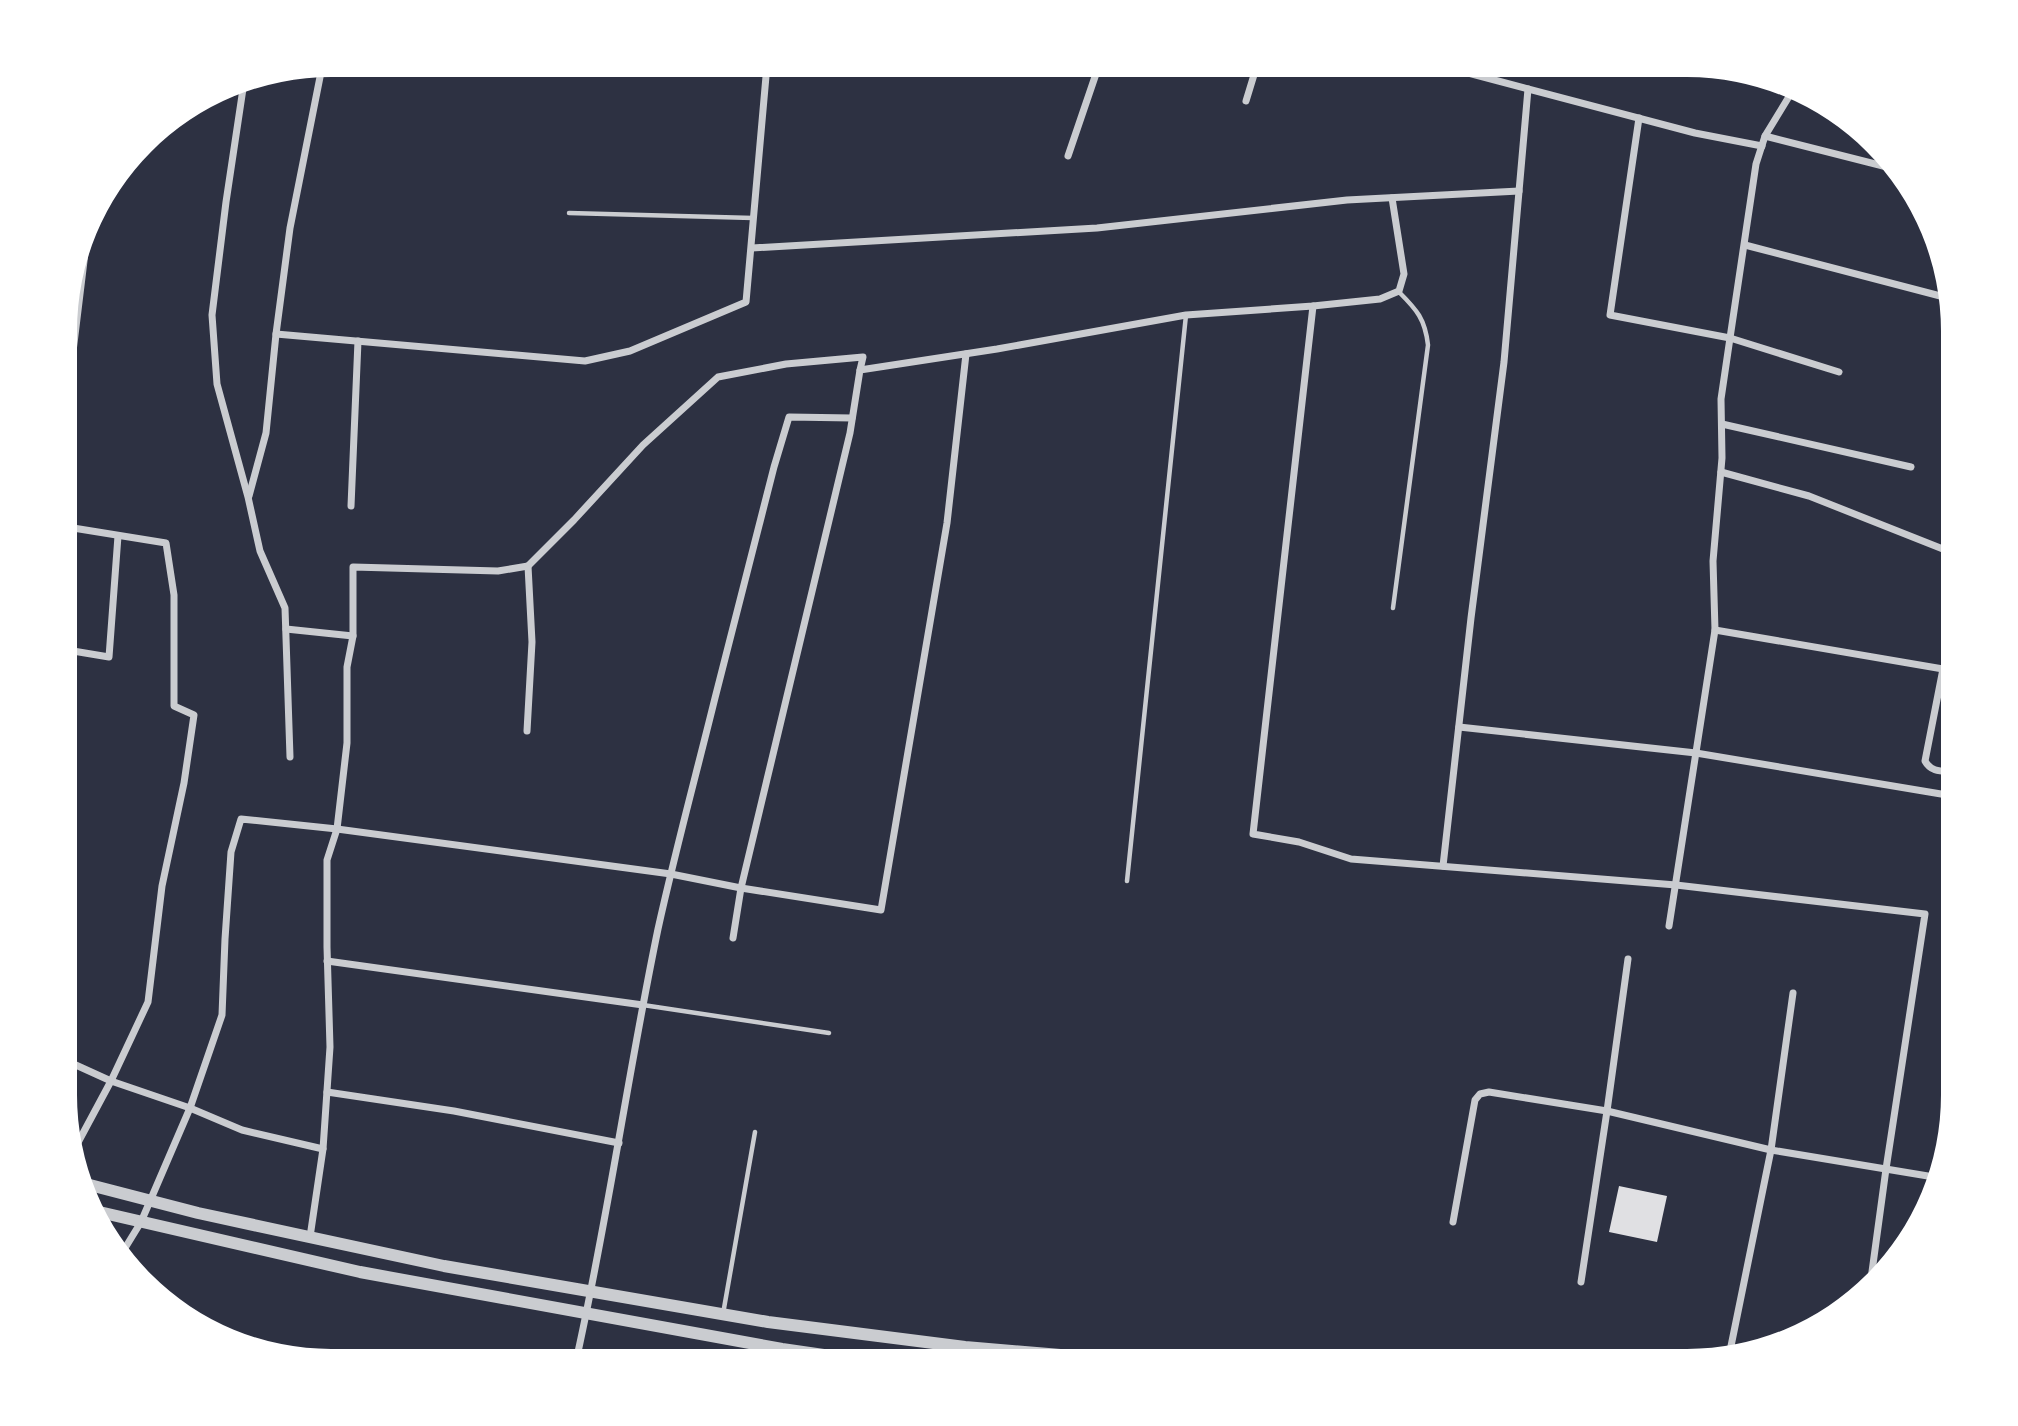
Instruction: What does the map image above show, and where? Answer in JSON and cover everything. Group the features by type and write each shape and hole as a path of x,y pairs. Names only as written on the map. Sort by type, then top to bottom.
{"street":[{"path":"276,334 585,361 629,352 746,302 766,77"},
{"path":"1068,156 1094,77"},
{"path":"1247,101 1254,77"},
{"path":"1483,77 1695,133 1762,146"},
{"path":"248,497 266,433 290,228 320,78"},
{"path":"1443,866 1504,362 1528,89"},
{"path":"242,93 212,315 216,384 248,497 260,551 285,608 290,757"},
{"path":"1669,926 1715,630 1713,561 1721,472 1721,399 1756,164 1765,136 1788,98"},
{"path":"1639,118 1610,315 1730,338 1839,372"},
{"path":"1765,136 1879,165"},
{"path":"752,248 1097,228 1348,200 1519,191"},
{"path":"860,370 1186,315 1380,299 1399,291 1404,274 1392,198"},
{"path":"1745,245 1939,296"},
{"path":"1313,306 1253,834 1299,842 1351,859 1676,885 1925,915 1873,1267"},
{"path":"351,506 358,341"},
{"path":"127,1245 141,1222 190,1108 222,1015 231,852 241,819 337,829 671,874 881,910 947,523 966,354"},
{"path":"310,1237 323,1149 330,1047 327,860 337,829 347,743 347,667 354,636 353,568 498,571 528,566 643,445 718,377 786,363 863,357 819,566 741,888 733,938"},
{"path":"579,1349 643,1005 671,874 767,493 789,417 852,418"},
{"path":"1722,424 1911,467"},
{"path":"1721,472 1810,496 1941,548"},
{"path":"77,529 166,543 174,595 174,706 194,715 184,783 162,886 148,1002 81,1137"},
{"path":"77,652 109,657 118,536"},
{"path":"527,731 532,642 528,566"},
{"path":"286,629 354,636"},
{"path":"1715,630 1941,669"},
{"path":"1941,679 1925,761 1928,767 1941,771"},
{"path":"1459,727 1696,753 1941,794"},
{"path":"1581,1282 1628,959"},
{"path":"327,961 643,1005"},
{"path":"1731,1345 1771,1150 1793,993"},
{"path":"77,1066 242,1130 323,1149"},
{"path":"327,1092 454,1111 619,1143"},
{"path":"1453,1222 1475,1100 1480,1094 1489,1092 1607,1111 1771,1150 1927,1176"},
{"path":"94,1186 444,1266 768,1322 989,1349"},
{"path":"107,1215 360,1272 782,1349"}],"lane":[{"path":"569,213 754,218"},
{"path":"1394,608 1428,345 1426,328 1419,313 1399,291"},
{"path":"1127,881 1186,315"},
{"path":"643,1005 829,1032"},
{"path":"723,1314 755,1132"}],"building":[{"path":"1619,1186 1667,1196 1657,1242 1609,1232"}]}
